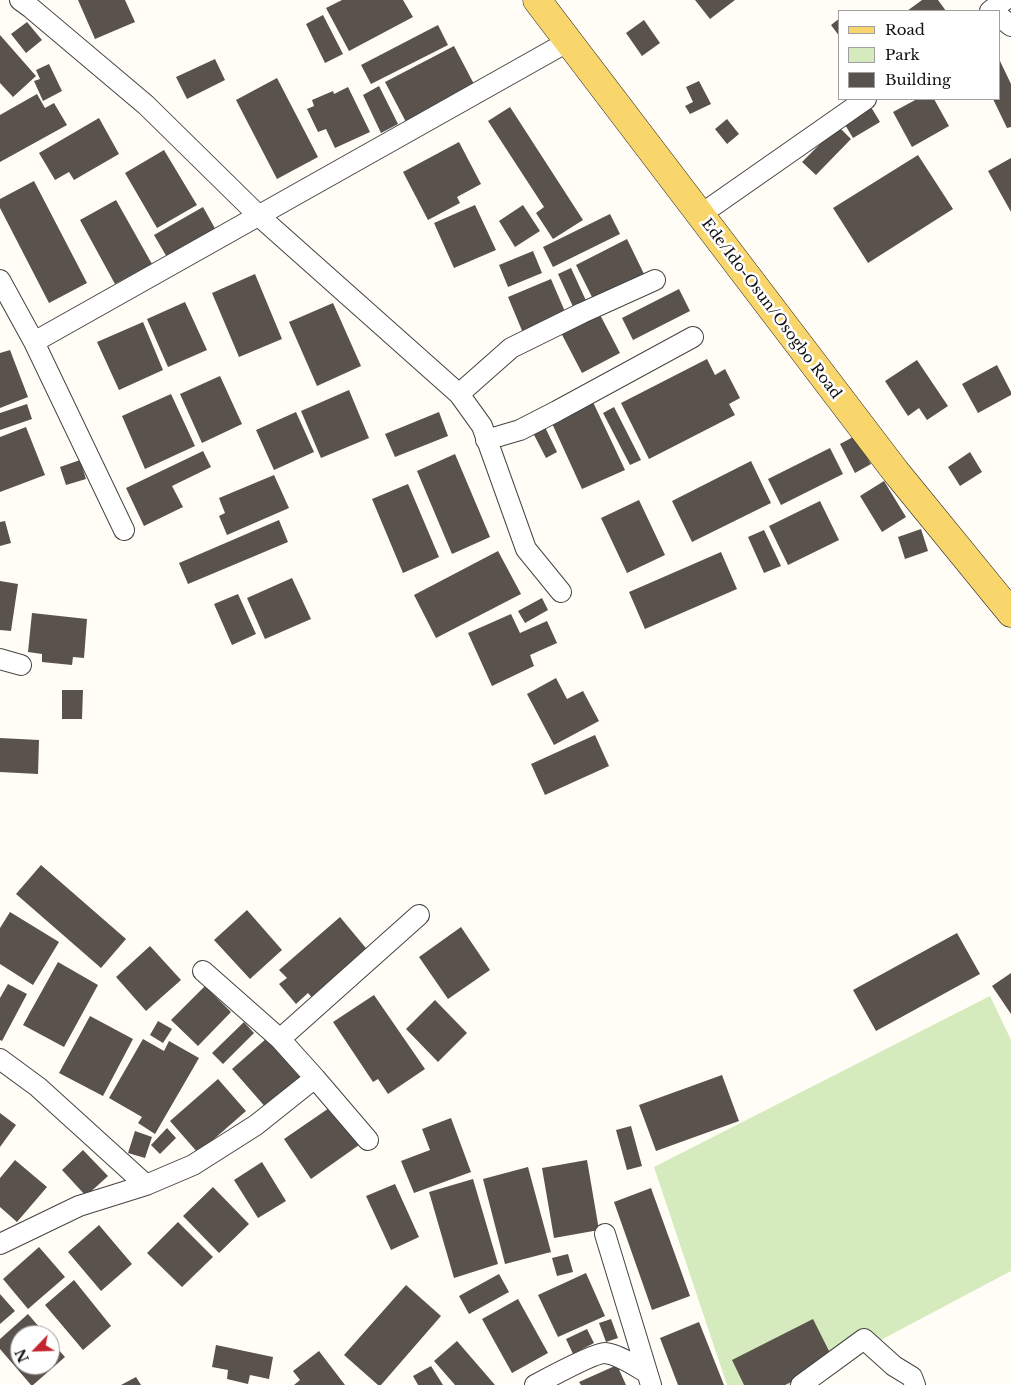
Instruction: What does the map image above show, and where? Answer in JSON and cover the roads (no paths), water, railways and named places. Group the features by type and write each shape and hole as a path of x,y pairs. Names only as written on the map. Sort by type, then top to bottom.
{"main road":[{"name":"Ede/Ido-Osun/Osogbo Road","path":"537,0 896,472 1011,613"}],"street":[{"path":"20,0 146,105 259,216 459,394 482,426 526,549 560,592"},
{"path":"1001,15 1011,26"},
{"path":"34,342 569,41"},
{"path":"700,215 865,100"},
{"path":"0,280 34,342 124,530"},
{"path":"459,394 511,348 655,280"},
{"path":"486,440 520,430 693,337"},
{"path":"0,658 21,665"},
{"path":"280,1039 420,915"},
{"path":"203,971 280,1039 368,1140"},
{"path":"0,1059 38,1087 146,1185"},
{"path":"0,1244 79,1206 146,1185 193,1165 256,1126 315,1078"},
{"path":"605,1234 649,1379"},
{"path":"801,1385 864,1339 894,1366 912,1377 915,1385"},
{"path":"535,1385 605,1353 623,1358 649,1379"}]}
